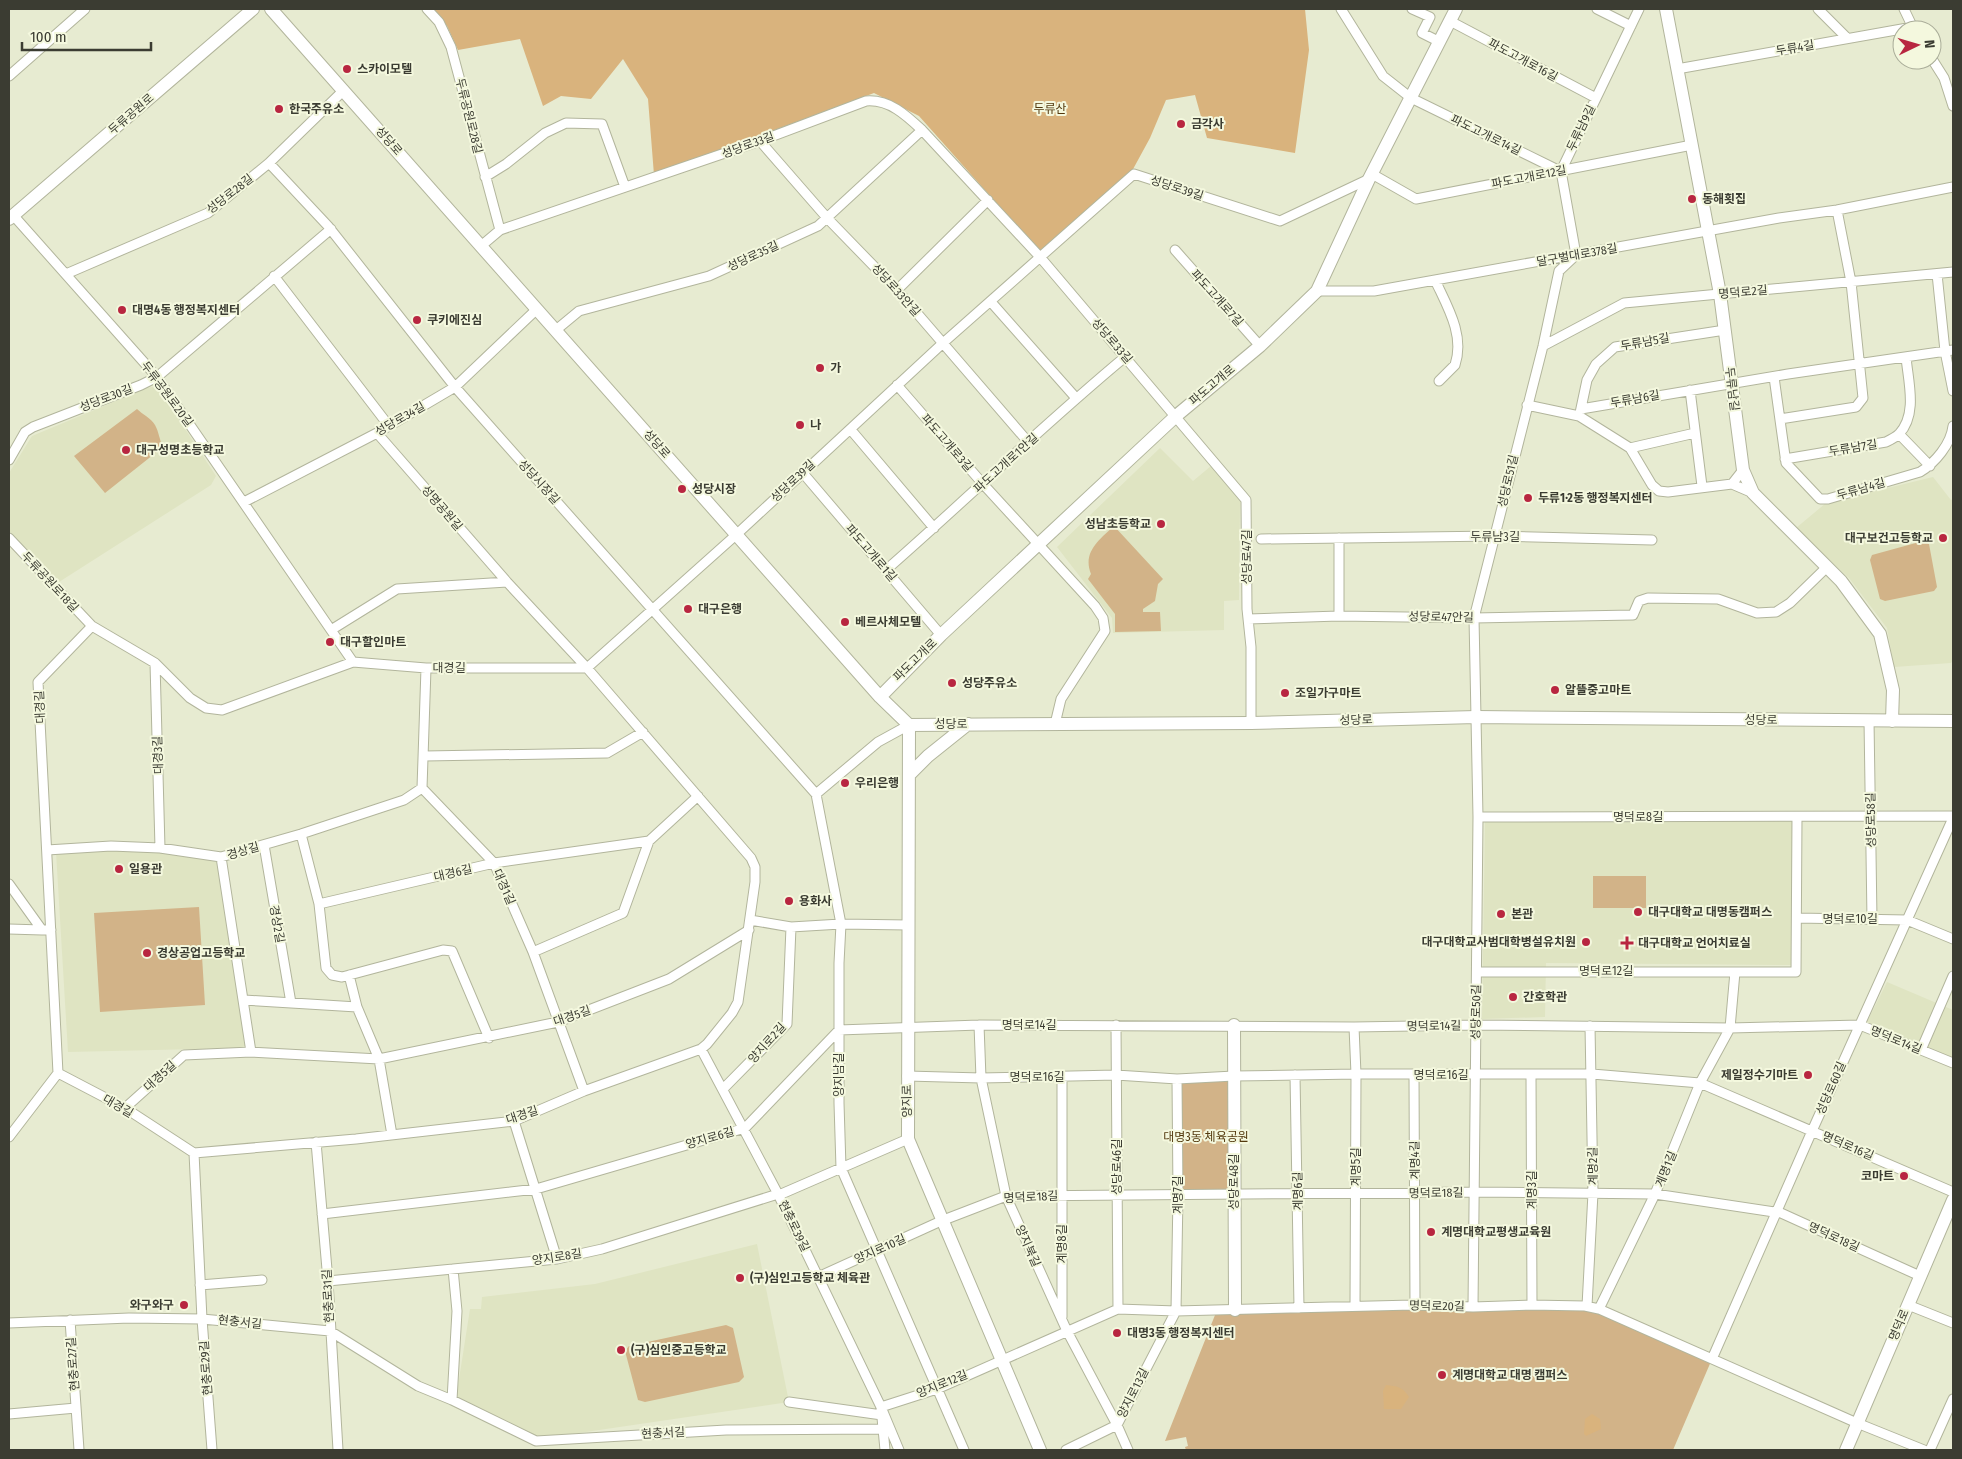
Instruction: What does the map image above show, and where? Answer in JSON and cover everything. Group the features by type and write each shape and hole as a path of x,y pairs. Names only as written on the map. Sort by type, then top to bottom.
{"main road":[{"name":"두류공원로","path":"11,217 253,9"},
{"name":"성당로","path":"271,9 880,696 909,725 1251,723 1476,717 1953,721"},
{"name":"파도고개로","path":"880,696 941,635 1176,416 1260,346 1317,291 1370,177 1456,9"},
{"name":"두류남길","path":"1666,9 1720,294 1743,470 1754,493 1841,581 1880,634 1893,690 1892,721"},
{"path":"909,775 928,756 968,724"},
{"name":"양지로","path":"909,725 908,1139 1040,1450"},
{"name":"성당로48길","path":"1234,1025 1235,1310"},
{"name":"명덕로","path":"1846,1450 1953,1200"}],"street":[{"path":"9,76 85,9"},
{"name":"두류공원로28길","path":"427,9 438,22 451,47 500,230"},
{"name":"파도고개로14길","path":"1341,9 1383,76 1411,98 1561,171"},
{"path":"1412,9 1430,17 1422,33 1440,42"},
{"path":"1597,9 1631,26"},
{"name":"두류남9길","path":"1561,171 1639,9"},
{"path":"1818,9 1847,38"},
{"name":"파도고개로16길","path":"1450,21 1596,98"},
{"name":"두류4길","path":"1677,69 1847,38 1892,32"},
{"path":"1939,70 1944,78 1953,106"},
{"path":"1944,78 1953,74"},
{"name":"성당로28길","path":"66,274 208,213 269,163 344,90"},
{"name":"성당로33길","path":"481,246 500,230 760,141 854,105 874,100 895,108 922,130 1040,257 1176,416"},
{"path":"485,177 506,164 545,133 566,123 602,124 625,187"},
{"name":"성당로35길","path":"556,330 579,310 709,276 818,226 828,219 922,130"},
{"name":"성당로33안길","path":"760,141 828,219 897,290 1029,443"},
{"name":"파도고개로12길","path":"1370,177 1416,199 1692,145"},
{"name":"성당시장길","path":"269,163 331,229 455,387 816,794"},
{"path":"1561,171 1576,255"},
{"name":"성당로39길","path":"737,534 943,343 1134,174 1280,221 1370,177"},
{"name":"달구벌대로378길","path":"1317,291 1374,291 1779,218 1837,210 1953,187"},
{"path":"897,290 988,200"},
{"path":"1780,419 1856,407 1863,398 1861,363 1851,282 1837,210"},
{"name":"두류공원로20길","path":"11,217 66,274 157,377 353,662"},
{"name":"성당로30길","path":"9,460 25,432 33,427 157,377 331,229"},
{"name":"파도고개로7길","path":"1175,250 1260,346"},
{"name":"성당로51길","path":"1476,717 1474,618 1543,346 1559,271 1576,255"},
{"name":"명덕로2길","path":"1543,346 1624,303 1953,272"},
{"path":"1937,274 1953,391"},
{"path":"274,276 389,426"},
{"path":"1435,280 1456,326 1457,335 1455,365 1439,381"},
{"path":"991,302 1076,398"},
{"name":"성당로34길","path":"244,502 377,433 455,387 537,309"},
{"name":"두류남5길","path":"1580,412 1587,380 1596,364 1615,347 1724,330"},
{"path":"1732,383 1949,351"},
{"name":"파도고개로1안길","path":"886,570 1029,443 1076,398 1126,357"},
{"path":"1906,357 1910,407 1907,420 1899,434 1930,466 1952,434 1953,426"},
{"path":"1774,377 1785,459"},
{"name":"두류남6길","path":"1527,405 1580,412 1732,383"},
{"name":"파도고개로3길","path":"897,385 1037,545 1095,606 1103,618 1106,626 1105,632 1061,699 1055,724"},
{"path":"1690,390 1702,486"},
{"path":"1580,412 1630,448 1652,485 1659,491 1668,492 1702,486 1732,484 1754,493"},
{"name":"성당로47길","path":"1176,416 1246,500 1248,619 1252,647 1251,723"},
{"path":"851,430 934,528"},
{"name":"성명공원길","path":"377,433 507,582 587,668"},
{"path":"1630,448 1696,433"},
{"name":"두류남7길","path":"1785,459 1886,442 1899,434"},
{"name":"두류남4길","path":"1785,459 1786,463 1820,499 1920,472 1930,466"},
{"path":"1732,484 1743,470"},
{"name":"파도고개로1길","path":"802,472 941,635"},
{"path":"1247,530 1261,539 1248,551"},
{"path":"587,668 737,534"},
{"name":"두류남3길","path":"1261,539 1496,536 1652,540"},
{"name":"두류공원로18길","path":"9,538 92,626"},
{"path":"1338,616 1339,538"},
{"name":"성당로47안길","path":"1248,619 1338,616 1474,618 1633,615 1639,601 1648,598 1718,599 1757,613 1776,612 1790,603 1827,567"},
{"path":"331,630 397,588 507,582"},
{"name":"대경길","path":"92,626 155,663 190,698 206,708 222,710 353,662 426,668 587,668 751,858 755,867 755,882 738,1002 721,1028 701,1048 584,1091 514,1121 392,1135 194,1153 124,1108 58,1073 46,930 47,850 38,682 92,626"},
{"name":"대경3길","path":"155,663 160,848"},
{"path":"422,788 426,668"},
{"name":"성당로50길","path":"1473,1307 1478,817 1476,717"},
{"name":"성당로58길","path":"1869,720 1872,817 1872,919"},
{"path":"816,794 878,742 909,725"},
{"path":"424,756 607,753 643,732"},
{"name":"경상길","path":"251,1052 221,857 301,834 404,800 422,788"},
{"name":"대경1길","path":"422,788 494,863 533,952 584,1091"},
{"name":"양지남길","path":"816,794 842,924 838,1103 841,1168 964,1450"},
{"path":"533,952 623,913 649,840 698,796"},
{"name":"명덕로8길","path":"1478,817 1953,817"},
{"path":"1797,817 1797,918"},
{"name":"성당로60길","path":"1712,1359 1953,817"},
{"path":"301,834 319,904 326,968 332,975 342,977 443,950 452,951 488,1038"},
{"name":"대경6길","path":"319,904 494,863 649,840"},
{"name":"경상2길","path":"264,845 291,1003"},
{"path":"47,850 111,846 160,848 221,857"},
{"path":"9,884 46,930"},
{"name":"명덕로12길","path":"1477,972 1796,972 1797,918"},
{"name":"명덕로10길","path":"1797,918 1907,920 1953,939"},
{"path":"750,920 791,927 842,924 908,925"},
{"name":"양지로2길","path":"723,1089 787,1024 791,927"},
{"path":"9,929 46,930"},
{"name":"대경5길","path":"124,1108 184,1055 251,1052 379,1059 558,1022 669,979 748,930"},
{"path":"1730,1028 1735,972"},
{"path":"349,975 357,1007 379,1059 392,1135"},
{"path":"1921,1050 1953,976"},
{"path":"244,1000 357,1007"},
{"name":"명덕로14길","path":"908,1028 978,1025 1354,1027 1476,1025 1730,1028 1860,1025 1953,1063"},
{"name":"양지북길","path":"978,1025 980,1078 1006,1196 1067,1331 1117,1425 1128,1450"},
{"name":"성당로46길","path":"1116,1025 1118,1309"},
{"name":"계명2길","path":"1587,1306 1593,1193 1590,1026"},
{"name":"계명5길","path":"1354,1027 1356,1074 1355,1306"},
{"path":"839,1030 908,1028"},
{"name":"계명1길","path":"1599,1309 1656,1194 1700,1083 1730,1028"},
{"name":"양지로6길","path":"322,1214 536,1189 745,1128 839,1030"},
{"name":"현충로39길","path":"701,1048 745,1128 778,1194 899,1450"},
{"path":"9,1137 58,1073"},
{"name":"명덕로16길","path":"907,1076 980,1078 1116,1075 1177,1079 1356,1074 1592,1074 1700,1083 1953,1192"},
{"name":"계명6길","path":"1295,1075 1299,1308"},
{"name":"계명4길","path":"1414,1075 1415,1305"},
{"name":"계명3길","path":"1531,1075 1532,1305"},
{"name":"계명8길","path":"1062,1077 1062,1320"},
{"name":"계명7길","path":"1176,1311 1177,1079"},
{"path":"514,1121 557,1259"},
{"name":"양지로8길","path":"328,1281 557,1259 602,1249 778,1194 908,1139"},
{"name":"현충로31길","path":"316,1142 328,1281 338,1450"},
{"name":"현충로29길","path":"194,1153 202,1319 212,1450"},
{"name":"명덕로18길","path":"942,1222 1006,1196 1475,1192 1656,1194 1776,1212 1920,1276"},
{"name":"양지로10길","path":"818,1277 942,1222"},
{"path":"452,1400 457,1311 453,1269"},
{"path":"200,1285 262,1280"},
{"path":"1908,1304 1953,1322"},
{"name":"명덕로20길","path":"1002,1359 1118,1309 1176,1311 1415,1305 1473,1307 1587,1306 1599,1309 1857,1423 1924,1450"},
{"name":"양지로13길","path":"1066,1450 1117,1425 1176,1311"},
{"name":"현충서길","path":"9,1323 130,1318 202,1319 330,1331 418,1386 452,1400 536,1441 726,1430 883,1429"},
{"name":"현충로27길","path":"70,1320 80,1450"},
{"name":"양지로12길","path":"882,1411 937,1389 1002,1359"},
{"path":"1930,1450 1951,1410 1953,1399"},
{"path":"789,1402 882,1411"},
{"name":"현충로27길","path":"9,1414 76,1408"},
{"name":"현충로39길","path":"882,1411 885,1450"}],"shaded area":[{"path":"157,386 216,476 211,485 59,582 9,531 9,473 32,436 147,388"},
{"name":"성남초등학교","path":"1160,448 1193,481 1211,466 1240,501 1239,600 1224,601 1224,630 1113,633 1112,618 1057,547"},
{"path":"1933,477 1951,500 1953,499 1953,660 1951,663 1894,667 1887,628 1849,578 1796,528 1826,503"},
{"name":"대구대학교 대명동캠퍼스","path":"1485,821 1793,821 1792,965 1546,963 1545,1017 1482,1019"},
{"name":"경상공업고등학교","path":"113,848 159,850 218,860 246,1045 242,1048 68,1052 56,852"},
{"path":"1887,982 1953,1010 1953,1061 1867,1022"},
{"name":"(구)심인중고등학교","path":"757,1244 789,1402 538,1439 459,1400 457,1392 470,1309 481,1309 482,1297 595,1284"}],"green space":[{"name":"두류산","path":"433,9 1305,9 1309,50 1295,153 1207,138 1195,95 1166,100 1150,138 1132,171 1040,252 919,116 874,93 654,175 648,99 623,59 591,99 561,96 543,106 520,39 458,50 447,26"},
{"path":"137,409 155,425 163,447 105,493 74,456"},
{"path":"1114,526 1163,579 1158,584 1155,601 1143,609 1143,612 1160,612 1161,631 1115,632 1115,614 1088,579 1091,574 1089,559 1091,553 1098,541"},
{"path":"1923,541 1929,544 1937,587 1934,591 1885,601 1880,599 1870,560 1872,555"},
{"path":"1593,876 1646,876 1646,908 1593,908"},
{"path":"199,907 205,1005 100,1012 94,913"},
{"name":"대명3동 체육공원","path":"1234,1076 1234,1195 1178,1195 1177,1079"},
{"name":"계명대학교 대명 캠퍼스","path":"1587,1306 1712,1359 1673,1450 1186,1450 1185,1447 1188,1446 1186,1437 1165,1441 1217,1310"},
{"path":"726,1325 733,1328 744,1377 739,1382 645,1402 638,1400 625,1351 629,1346"},
{"path":"1386,1385 1399,1388 1409,1397 1401,1409 1384,1409 1383,1391"},
{"path":"1592,1414 1600,1419 1601,1429 1586,1436 1584,1434 1585,1419"}],"place":[{"name":"스카이모텔","path":"347,69"},
{"name":"한국주유소","path":"279,109"},
{"name":"금각사","path":"1181,124"},
{"name":"동해횟집","path":"1692,199"},
{"name":"대명4동 행정복지센터","path":"122,310"},
{"name":"쿠키에진심","path":"417,320"},
{"name":"가","path":"820,368"},
{"name":"나","path":"800,425"},
{"name":"대구성명초등학교","path":"126,450"},
{"name":"성당시장","path":"682,489"},
{"name":"두류1·2동 행정복지센터","path":"1528,498"},
{"name":"성남초등학교","path":"1161,524"},
{"name":"대구보건고등학교","path":"1943,538"},
{"name":"대구은행","path":"688,609"},
{"name":"베르사체모텔","path":"845,622"},
{"name":"대구할인마트","path":"330,642"},
{"name":"성당주유소","path":"952,683"},
{"name":"알뜰중고마트","path":"1555,690"},
{"name":"조일가구마트","path":"1285,693"},
{"name":"우리은행","path":"845,783"},
{"name":"일용관","path":"119,869"},
{"name":"용화사","path":"789,901"},
{"name":"대구대학교 대명동캠퍼스","path":"1638,912"},
{"name":"본관","path":"1501,914"},
{"name":"대구대학교사범대학병설유치원","path":"1586,942"},
{"name":"대구대학교 언어치료실","path":"1627,943"},
{"name":"경상공업고등학교","path":"147,953"},
{"name":"간호학관","path":"1513,997"},
{"name":"제일정수기마트","path":"1808,1075"},
{"name":"코마트","path":"1904,1176"},
{"name":"계명대학교평생교육원","path":"1431,1232"},
{"name":"(구)심인고등학교 체육관","path":"740,1278"},
{"name":"와구와구","path":"184,1305"},
{"name":"대명3동 행정복지센터","path":"1117,1333"},
{"name":"(구)심인중고등학교","path":"621,1350"},
{"name":"계명대학교 대명 캠퍼스","path":"1442,1375"}]}
